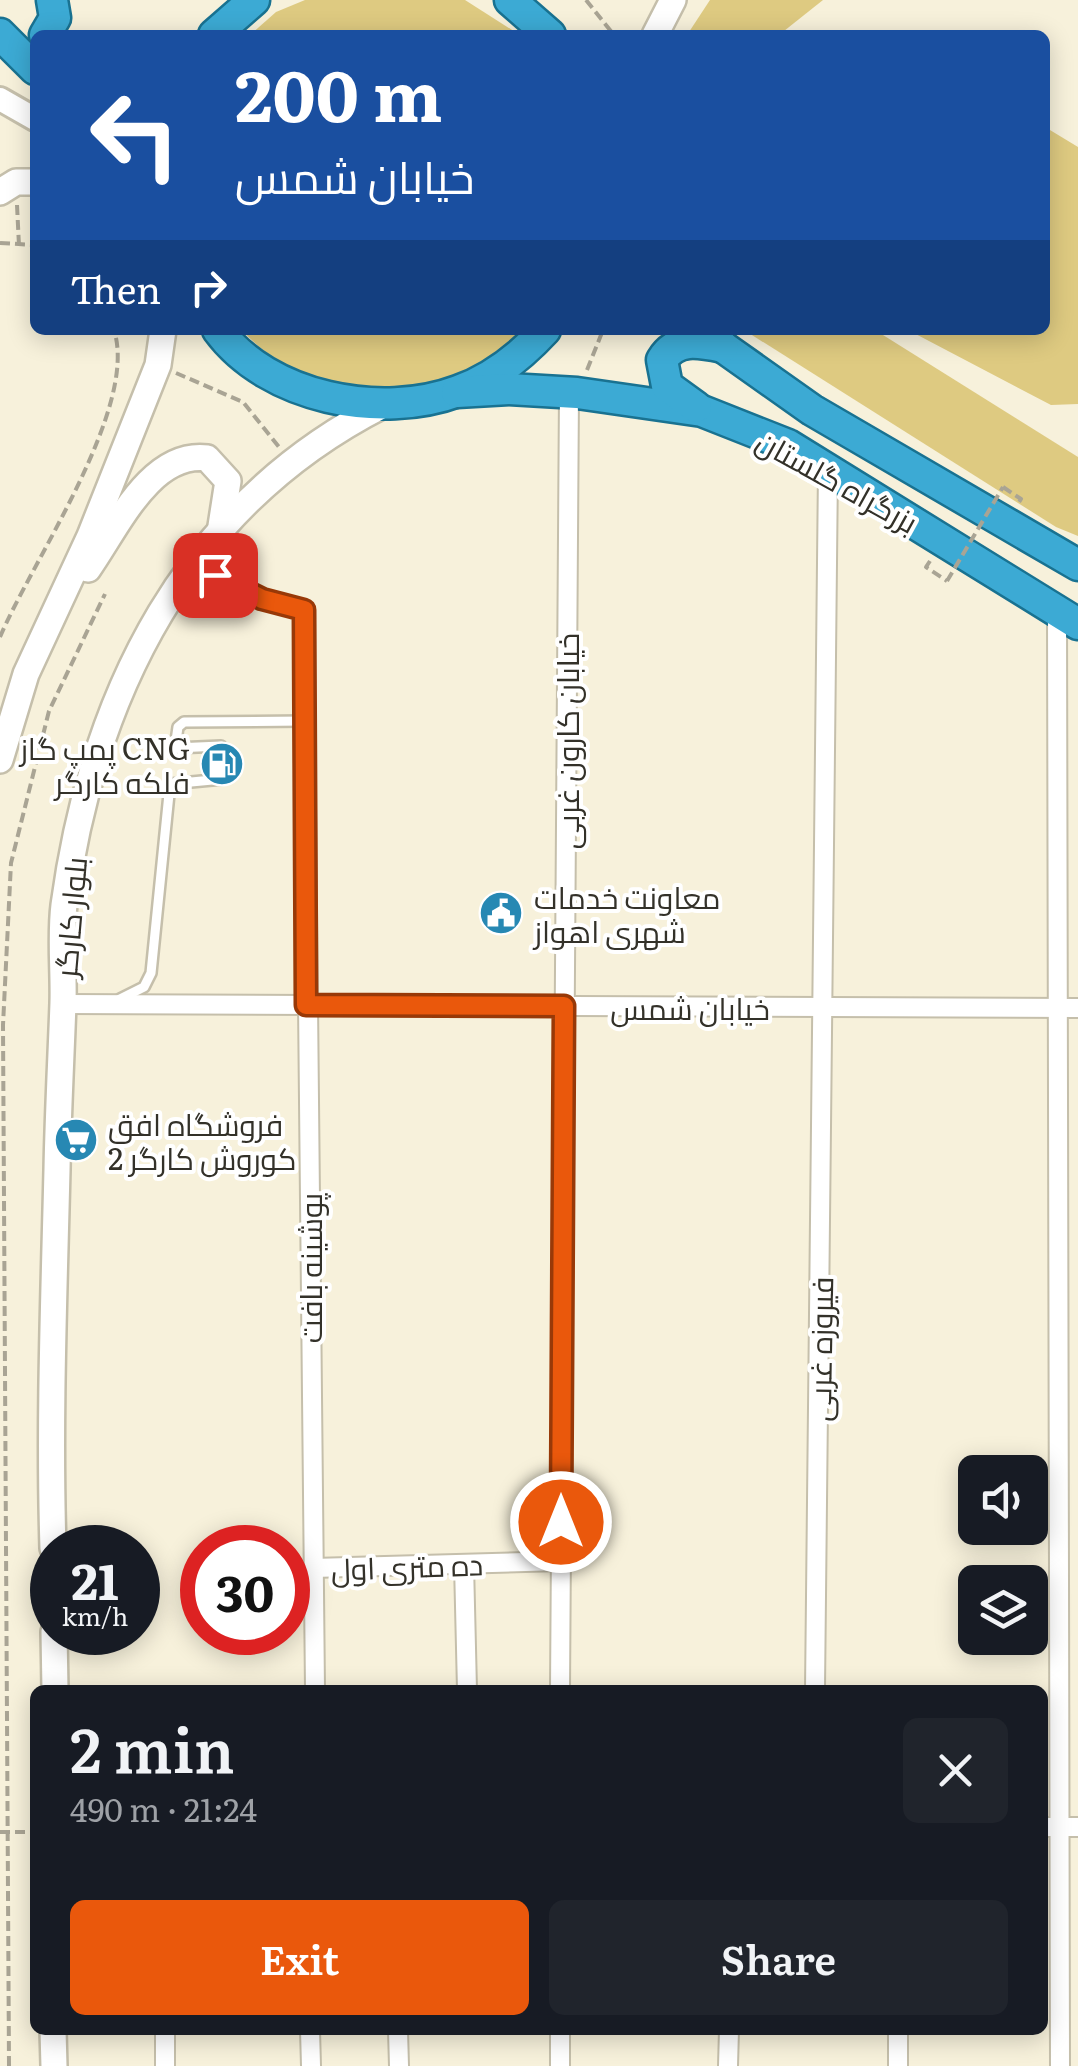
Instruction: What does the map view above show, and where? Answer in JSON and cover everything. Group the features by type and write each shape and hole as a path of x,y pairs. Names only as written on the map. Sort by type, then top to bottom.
{"highway":[{"path":"48,30 55,18 52,0"},
{"path":"220,30 254,0"},
{"path":"510,0 544,30"},
{"path":"0,34 30,42"},
{"path":"0,34 30,64"},
{"path":"224,335 269,373 324,397 383,404 457,392 520,358 541,335"},
{"path":"702,411 667,386 662,360 669,349 684,342 715,338"},
{"name":"بزرگراه گلستان","path":"715,338 812,410 1078,565"},
{"name":"بزرگراه گلستان","path":"457,392 573,392 702,411 788,445 1068,617"}],"main road":[{"path":"658,30 673,0"},
{"path":"0,760 26,674 158,366 162,335"},
{"name":"بلوار کارگر","path":"53,1525 54,1233 64,909 80,814 128,670 156,616 191,563 222,526 327,433 383,404"},
{"path":"54,614 160,469 173,462 186,456 207,458 228,481 222,526"},
{"path":"54,1655 55,1685"},
{"path":"53,2035 54,2066"}],"street":[{"path":"0,99 30,116"},
{"name":"خیابان کارون غربی","path":"560,1685 573,392"},
{"name":"فیروزه غربی","path":"816,1685 828,469"},
{"name":"پوشینه بافت","path":"191,563 262,599 304,610 314,1685"},
{"path":"1060,2066 1058,1008 1068,617"},
{"name":"خیابان شمس","path":"62,1004 1078,1008"},
{"name":"ده متری اول","path":"313,1568 561,1561"},
{"path":"464,1564 467,1685"},
{"path":"165,2035 165,2066"},
{"path":"310,2035 311,2066"},
{"path":"398,2035 399,2066"},
{"path":"560,2035 560,2066"},
{"path":"728,2035 728,2066"},
{"path":"898,2035 898,2066"}],"lane":[{"path":"110,1004 144,987 151,974 170,784 222,779 221,746 175,748 178,727 216,721 305,720"}],"path":[{"path":"586,0 610,30"},
{"path":"13,180 19,246"},
{"path":"0,243 30,245"},
{"path":"0,637 104,422 120,374 115,335"},
{"path":"573,392 601,335"},
{"path":"158,366 243,402 292,464"},
{"path":"926,568 947,581 1003,487 1021,499"},
{"path":"9,2066 3,1025 10,863 49,711 105,594"},
{"path":"0,1832 30,1832"}],"shaded area":[{"path":"305,0 465,0 512,30 256,30 276,12"},
{"path":"710,0 823,0 785,30 690,30"},
{"path":"1050,130 1078,147 1078,404 1051,405 918,335 1050,335"},
{"path":"248,335 520,335 497,356 462,375 424,386 384,389 344,385 306,374 271,356"},
{"path":"752,335 883,335 1078,457 1078,536 1056,527"}],"place":[{"name":"پمپ گاز CNG فلکه کارگر","path":"222,764"},
{"name":"معاونت خدمات شهری اهواز","path":"501,913"},
{"name":"فروشگاه افق کوروش کارگر 2","path":"76,1140"}],"route":[{"path":"215,575 262,599 304,610 306,1005 564,1006 561,1522"}]}
